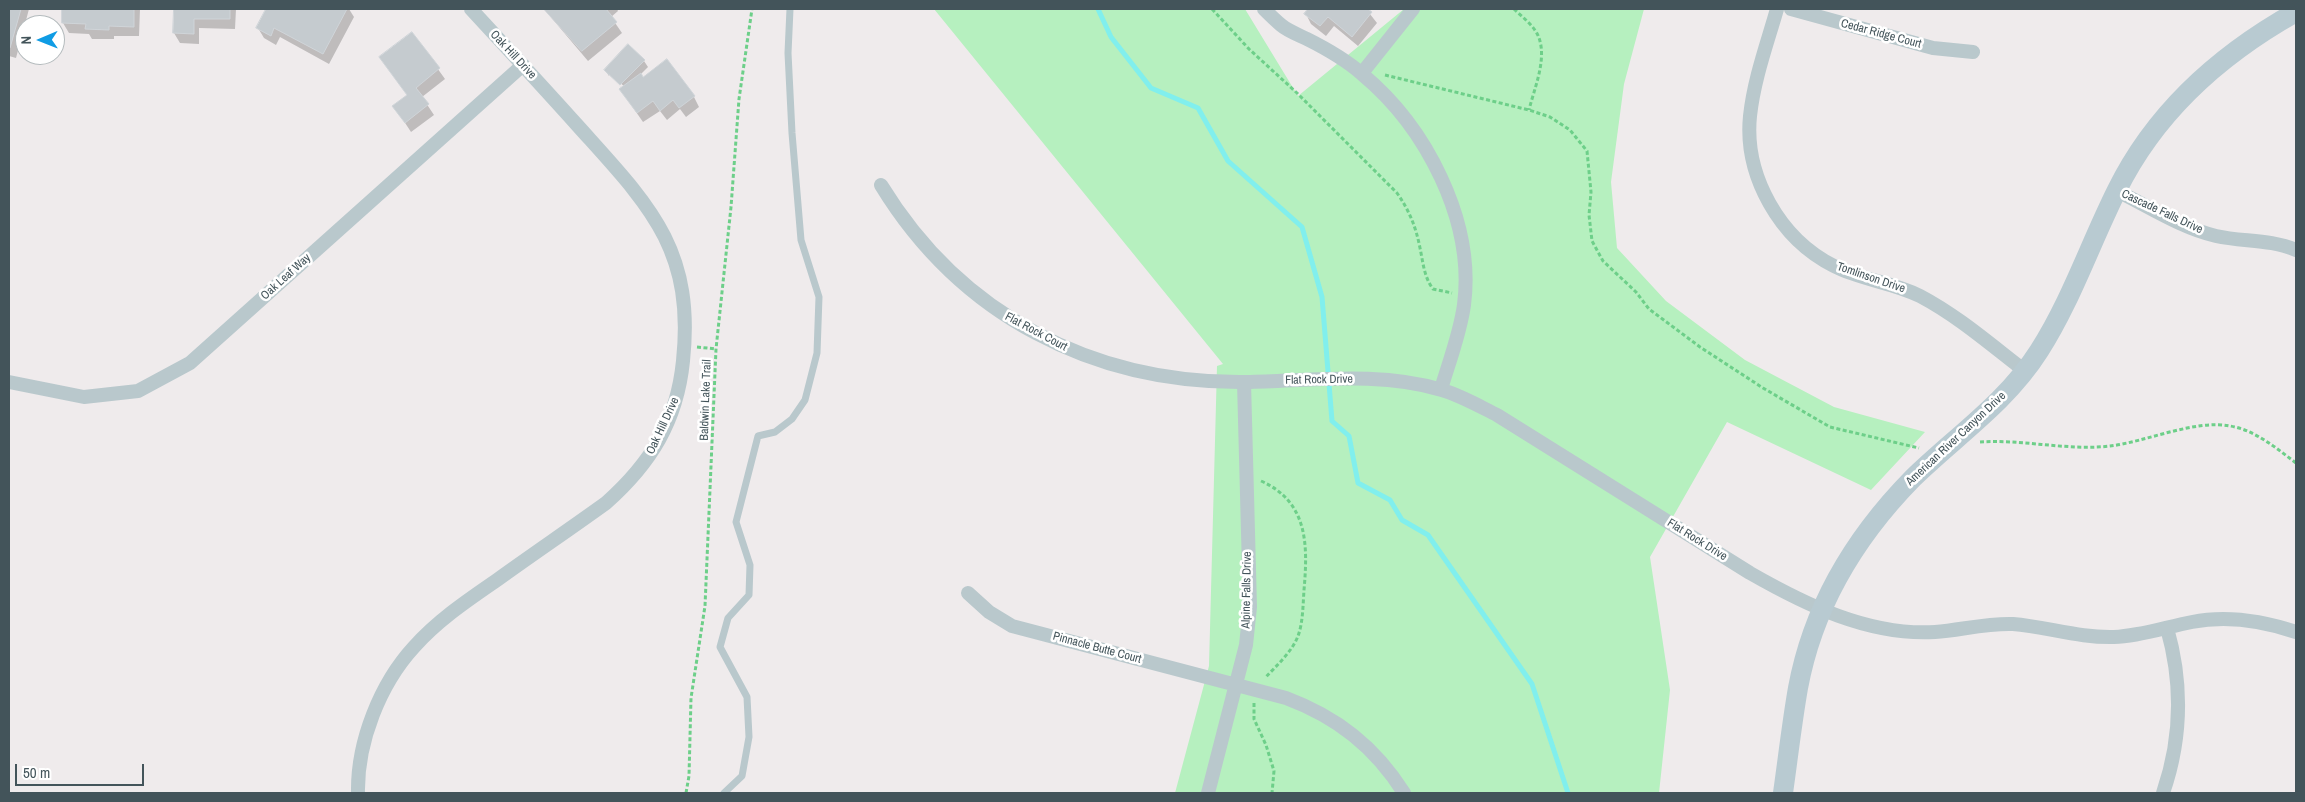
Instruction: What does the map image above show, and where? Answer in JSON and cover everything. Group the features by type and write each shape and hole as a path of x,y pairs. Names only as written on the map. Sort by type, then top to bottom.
{"street":[{"name":"Oak Hill Drive","path":"358,793 362,752 374,711 395,672 414,647 441,620 606,503 626,485 645,463 659,442 679,392 686,330 685,299 677,266 667,239 653,214 627,180 471,9"},
{"path":"1264,9 1281,25 1338,56 1362,73 1383,93 1415,134 1442,178 1459,225 1466,278 1459,330 1441,390"},
{"path":"1362,73 1413,9"},
{"name":"Tomlinson Drive","path":"1777,9 1756,86 1750,118 1755,167 1774,212 1794,237 1820,258 1849,273 1892,285 1918,295 1941,308 2025,371"},
{"name":"Cedar Ridge Court","path":"1791,9 1934,48 1973,52"},
{"name":"American River Canyon Drive","path":"1784,793 1798,688 1807,652 1823,609 1846,561 1886,506 1915,476 1998,402 2025,371 2060,316 2117,191 2143,146 2168,113 2196,82 2228,55 2262,31 2296,12"},
{"name":"Oak Leaf Way","path":"9,382 84,397 138,391 190,363 523,65"},
{"name":"Flat Rock Court","path":"881,185 912,230 938,261 980,298 1042,338 1079,354 1128,369 1156,375 1244,382"},
{"name":"Cascade Falls Drive","path":"2117,191 2201,231 2217,236 2276,243 2296,250"},
{"name":"Flat Rock Drive","path":"1244,382 1342,379 1390,380 1441,390 1464,398 1497,415 1750,573 1778,589 1855,622 1908,632 1935,632 1987,624 2012,624 2087,636 2114,637 2141,634 2194,622 2221,619 2249,620 2276,625 2296,632"},
{"name":"Alpine Falls Drive","path":"1208,793 1246,644 1250,607 1244,382"},
{"name":"Pinnacle Butte Court","path":"968,594 989,612 1012,626 1236,684 1302,704 1338,722 1377,755 1404,793"},
{"path":"2163,793 2172,767 2179,715 2179,688 2173,649 2167,628"}],"lane":[{"path":"724,793 742,776 749,737 747,697 720,647 728,618 748,595 750,565 736,522 758,436 775,432 792,419 805,400 817,353 819,297 801,240 792,133 788,53 790,9"}],"path":[{"name":"Baldwin Lake Trail","path":"686,793 689,776 691,698 706,606 716,349 731,207 731,189 736,158 739,99 752,9"},
{"path":"1212,9 1244,44 1298,94 1397,193 1414,223 1425,274 1433,290 1465,295"},
{"path":"1514,9 1530,25 1539,38 1541,59 1529,110"},
{"path":"1362,73 1391,76 1529,110 1550,117 1570,130 1587,152 1591,192 1589,215 1592,241 1603,261 1636,292 1649,309 1763,388 1830,427 1916,448 2000,440 2079,446 2110,446 2203,426 2230,425 2260,436 2296,463"},
{"path":"1246,474 1274,487 1293,508 1305,533 1307,561 1298,636 1280,662 1254,689 1254,719 1266,745 1274,771 1272,793"}],"green space":[{"path":"934,9 1245,9 1298,96 1404,9 1644,9 1624,84 1611,182 1617,248 1666,301 1745,360 1834,407 1925,432 1871,490 1727,422 1650,557 1670,690 1659,793 1175,793 1209,666 1217,366 1223,364"}],"building":[{"path":"9,9 21,9 19,15 15,15 15,30 9,48"},
{"path":"62,9 134,9 134,27 109,26 109,30 85,29 86,24 65,23 65,15 62,15"},
{"path":"174,9 230,9 230,19 194,19 194,34 173,33"},
{"path":"266,9 347,9 323,54 274,28 271,36 256,28"},
{"path":"544,9 606,9 617,22 582,51"},
{"path":"1308,9 1368,9 1372,12 1352,37 1328,17 1320,26 1304,14"},
{"path":"412,32 440,68 416,88 429,104 405,123 392,106 407,95 379,57"},
{"path":"628,44 645,60 620,85 604,70"},
{"path":"667,59 695,96 679,108 673,100 660,111 653,101 637,113 619,89 641,73 643,77"}],"waterway":[{"path":"1098,9 1111,37 1151,88 1198,108 1228,161 1302,227 1322,297 1332,421 1349,436 1358,483 1390,500 1402,520 1428,535 1532,684 1568,793"}]}
